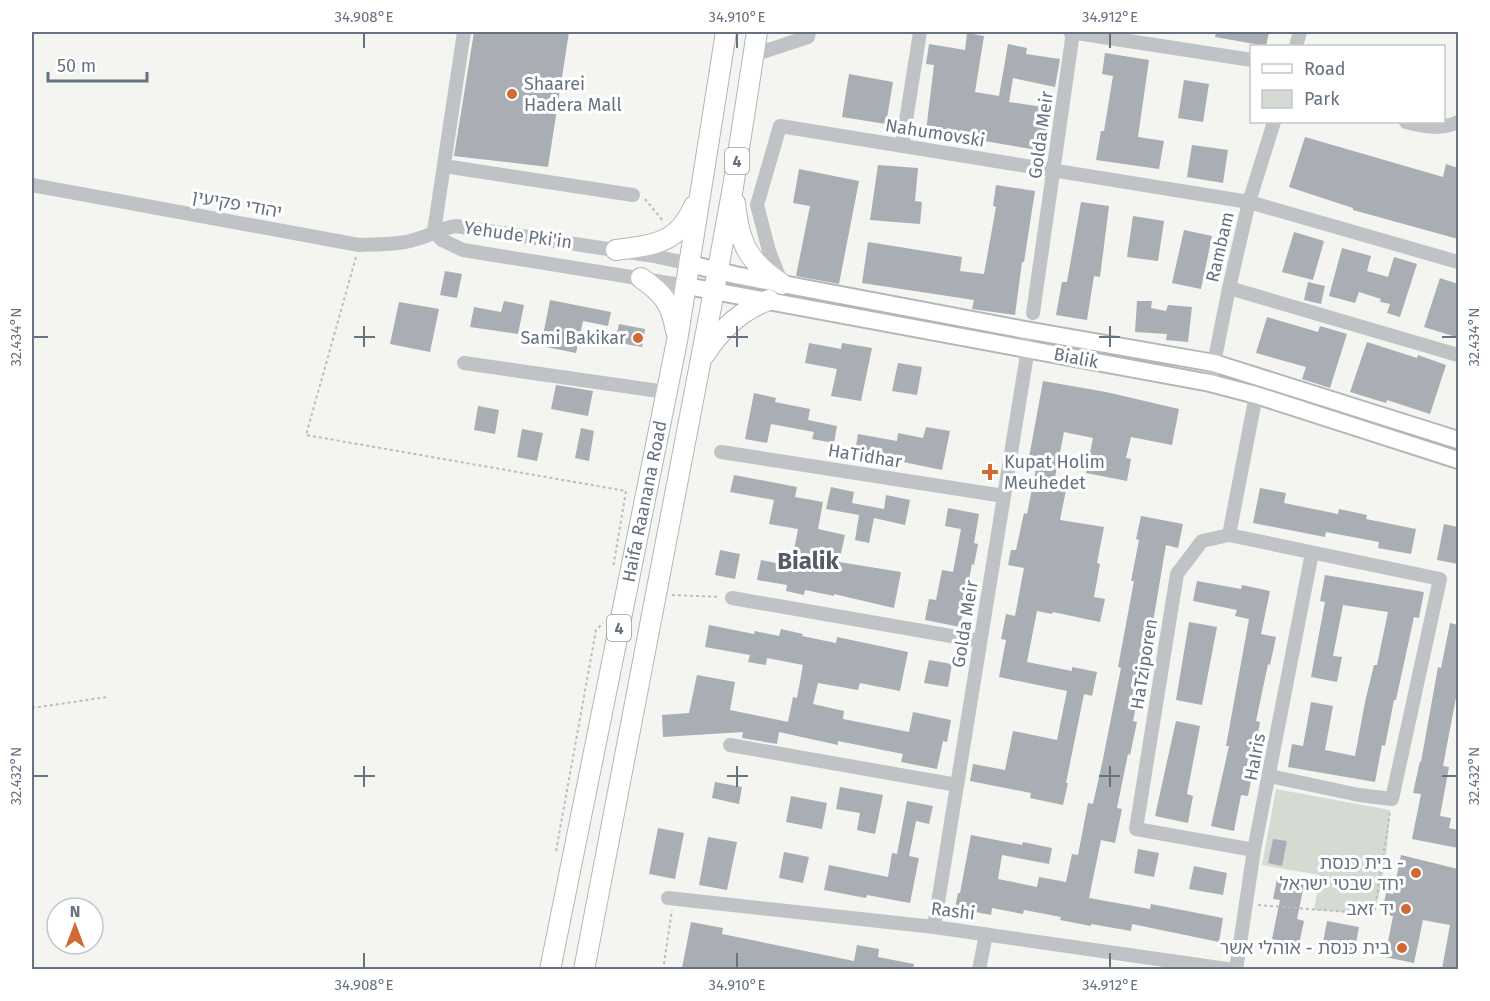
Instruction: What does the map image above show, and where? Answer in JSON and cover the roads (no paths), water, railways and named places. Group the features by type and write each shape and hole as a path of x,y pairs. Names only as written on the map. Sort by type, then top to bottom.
{"highway":[{"name":"Haifa Raanana Road","path":"550,969 677,341 726,32"},
{"name":"Haifa Raanana Road","path":"584,969 716,281 757,32"},
{"path":"616,250 658,243 675,235 689,218 702,184"},
{"path":"733,187 741,236 750,256 763,272 782,284"},
{"path":"641,278 664,296 674,319 677,341"},
{"path":"700,361 713,341 726,327 743,312 769,300"}],"main road":[{"name":"Yehude Pki'in","path":"690,264 716,281"},
{"name":"Bialik","path":"716,281 769,300 1210,383 1256,395 1458,460"},
{"name":"Bialik","path":"687,286 716,281 782,284 1214,363 1458,440"}],"street":[{"path":"434,231 464,32"},
{"path":"753,56 808,37 809,32"},
{"path":"902,146 920,32"},
{"path":"1072,32 1250,60"},
{"name":"Golda Meir","path":"1034,313 1072,32"},
{"path":"1410,123 1448,127 1458,122"},
{"name":"Rambam","path":"1210,383 1228,288 1249,202 1274,123"},
{"name":"Nahumovski","path":"782,284 769,251 757,205 780,126 1249,202 1458,262"},
{"path":"444,166 636,193"},
{"name":"יהודי פקיעין","path":"32,185 359,245 404,242 421,238 434,231"},
{"name":"Yehude Pki'in","path":"687,286 464,250 441,240 434,231 445,227 466,227 690,264"},
{"path":"1228,288 1458,355"},
{"path":"1020,329 1028,349"},
{"name":"Golda Meir","path":"934,927 1028,349"},
{"path":"464,363 666,392"},
{"path":"1256,395 1229,536 1440,579 1392,799 1359,795 1270,776"},
{"name":"HaTidhar","path":"721,452 1004,496"},
{"name":"HaTziporen","path":"1229,536 1202,541 1177,574 1136,829 1254,850"},
{"name":"HaIris","path":"1235,969 1254,850 1312,553"},
{"path":"732,598 980,641"},
{"path":"730,745 957,785"},
{"name":"Rashi","path":"671,898 986,934 1176,966 1235,969"},
{"path":"979,969 986,934"}],"place":[{"name":"Shaarei Hadera Mall","path":"512,94"},
{"name":"Sami Bakikar","path":"638,338"},
{"name":"Kupat Holim Meuhedet","path":"990,472"},
{"name":"בית כנסת - יחד שבטי ישראל","path":"1416,873"},
{"name":"יד זאב","path":"1406,909"},
{"name":"בית כנסת - אוהלי אשר","path":"1402,948"}],"district":[{"name":"Bialik","path":"808,561"}]}
